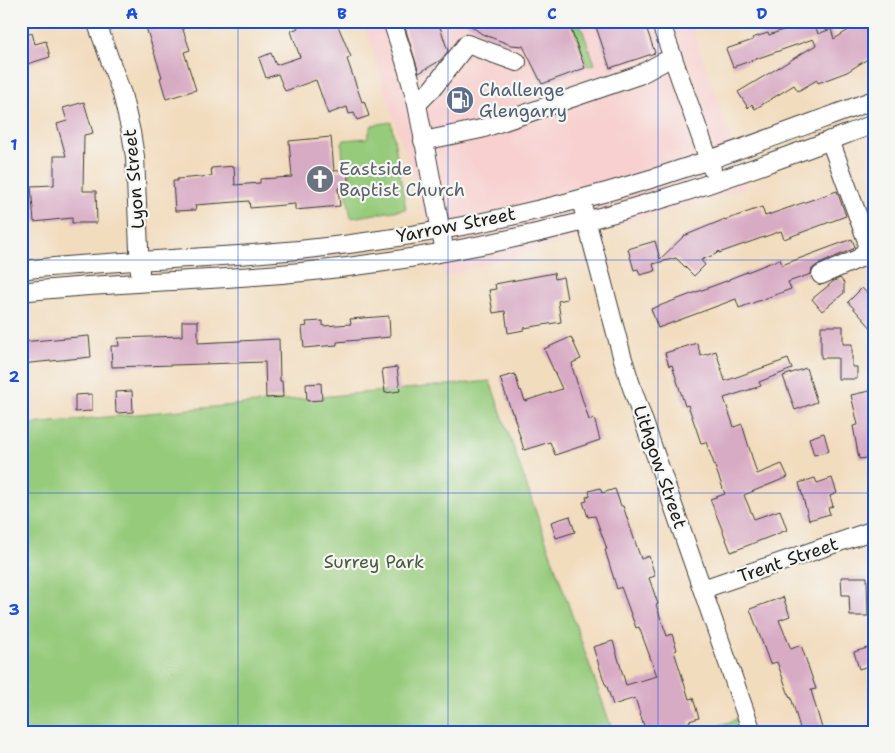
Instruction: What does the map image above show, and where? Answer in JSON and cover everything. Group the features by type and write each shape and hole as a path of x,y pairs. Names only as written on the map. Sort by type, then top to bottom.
{"street":[{"name":"Lyon Street","path":"96,21 122,94 131,132 135,157 141,283"},
{"path":"392,21 406,61 416,104 445,252"},
{"path":"660,21 716,181"},
{"path":"416,104 432,89 467,44 517,62"},
{"path":"423,141 482,129 639,75 673,58"},
{"name":"Yarrow Street","path":"21,270 91,263 206,257 312,248 440,230 492,220 666,174 874,100"},
{"name":"Yarrow Street","path":"21,292 287,274 385,262 445,252 521,236 661,199 874,124"},
{"path":"821,275 860,258 866,250 867,241 830,140"},
{"name":"Lithgow Street","path":"581,198 622,356 752,732"},
{"name":"Trent Street","path":"703,589 874,530"}],"shaded area":[{"path":"363,21 690,21 748,187 444,277"}],"green space":[{"path":"571,21 579,21 595,64 587,66"},
{"path":"391,122 406,209 351,218 346,190 351,188 349,165 343,166 342,144 344,140 367,138 372,125"},
{"name":"Surrey Park","path":"490,381 613,732 21,732 21,425"},
{"path":"742,717 748,732 703,732"}],"building":[{"path":"144,21 180,21 190,50 184,52 196,90 166,99 160,78 162,77"},
{"path":"295,21 336,21 351,57 347,59 369,116 357,120 354,113 349,114 347,107 328,114 316,80 285,91 278,74 266,78 259,58 271,53 276,65 300,57 291,31 298,28"},
{"path":"403,21 438,21 448,51 441,60 419,73"},
{"path":"464,21 515,21 529,24 546,21 568,21 585,68 542,84 523,46 511,45 482,34"},
{"path":"594,21 644,21 655,53 610,68"},
{"path":"808,21 814,21 818,34 831,29 834,39 857,25 859,27 869,21 874,21 874,55 847,72 818,83 817,80 798,91 794,85 755,109 752,104 748,108 738,92 816,45 813,39 733,67 726,49 753,40 752,38 768,33 769,35"},
{"path":"32,33 35,44 46,41 50,57 21,66 21,37"},
{"path":"84,102 93,133 84,135 83,191 96,191 97,223 72,223 72,218 34,222 31,186 54,185 54,156 66,156 57,124 67,121 63,108"},
{"path":"331,137 334,171 347,170 349,188 338,188 340,206 295,210 295,204 250,208 249,201 195,205 196,210 175,211 173,181 177,181 177,179 212,176 211,168 234,166 235,185 260,183 260,179 292,177 289,141"},
{"path":"837,191 846,216 784,239 781,231 719,253 719,251 701,260 705,265 694,276 676,258 653,264 655,271 640,275 638,269 634,270 628,249 655,241 660,259 684,236 725,219 762,207 765,216"},
{"path":"852,239 855,247 853,249 817,265 812,269 811,274 788,282 791,289 739,308 736,299 658,328 651,309 780,259 782,265"},
{"path":"554,273 555,279 563,277 567,299 558,301 561,322 524,328 524,330 508,333 505,311 493,313 489,290 496,289 495,284"},
{"path":"840,278 844,283 844,293 822,311 812,299"},
{"path":"862,288 874,301 874,331 848,302"},
{"path":"389,316 390,337 337,342 337,345 304,348 302,327 307,326 306,322 323,321 323,326 351,324 350,319"},
{"path":"182,321 198,321 198,343 279,339 280,381 282,381 283,397 266,398 265,362 112,367 111,346 119,346 118,338 182,336"},
{"path":"821,326 843,326 843,344 852,344 852,367 857,367 857,379 838,379 838,358 821,358"},
{"path":"89,336 91,357 21,364 21,342"},
{"path":"571,337 581,359 572,363 572,367 589,420 594,418 600,440 555,455 550,442 524,450 500,378 515,374 525,401 562,389 544,349"},
{"path":"697,343 701,356 716,351 725,381 788,359 792,369 759,382 761,386 724,398 734,427 742,424 757,474 782,464 788,477 744,495 754,519 780,510 787,530 731,552 710,499 725,494 706,442 701,443 688,405 685,406 672,365 669,366 665,353"},
{"path":"397,367 400,391 385,393 382,369"},
{"path":"806,368 817,402 795,410 783,376"},
{"path":"321,383 322,400 307,401 306,384"},
{"path":"874,390 874,457 859,459 853,426 858,425 851,395"},
{"path":"132,391 133,412 116,413 115,392"},
{"path":"92,394 92,411 75,412 75,395"},
{"path":"824,433 829,451 814,455 809,438"},
{"path":"815,478 817,483 832,478 837,493 830,496 833,506 828,508 830,514 809,520 799,483"},
{"path":"600,488 602,493 615,489 621,506 623,506 641,559 649,556 655,576 649,578 658,604 656,605 667,636 672,634 677,650 674,651 689,699 693,698 699,718 689,721 690,726 671,732 646,732 635,698 613,705 605,684 593,647 613,641 626,685 657,676 639,627 636,628 621,587 617,589 605,550 607,549 595,516 588,517 583,502 587,501 586,497 590,496 589,491"},
{"path":"570,516 575,532 556,538 551,522"},
{"path":"841,577 867,577 868,616 850,616 849,595 842,595"},
{"path":"783,597 790,616 779,620 791,649 801,645 816,689 811,690 823,732 801,732 791,697 777,662 770,664 750,609"},
{"path":"874,646 874,664 859,669 854,652"}],"place":[{"name":"Challenge Glengarry","path":"460,100"},
{"name":"Eastside Baptist Church","path":"320,179"}]}
